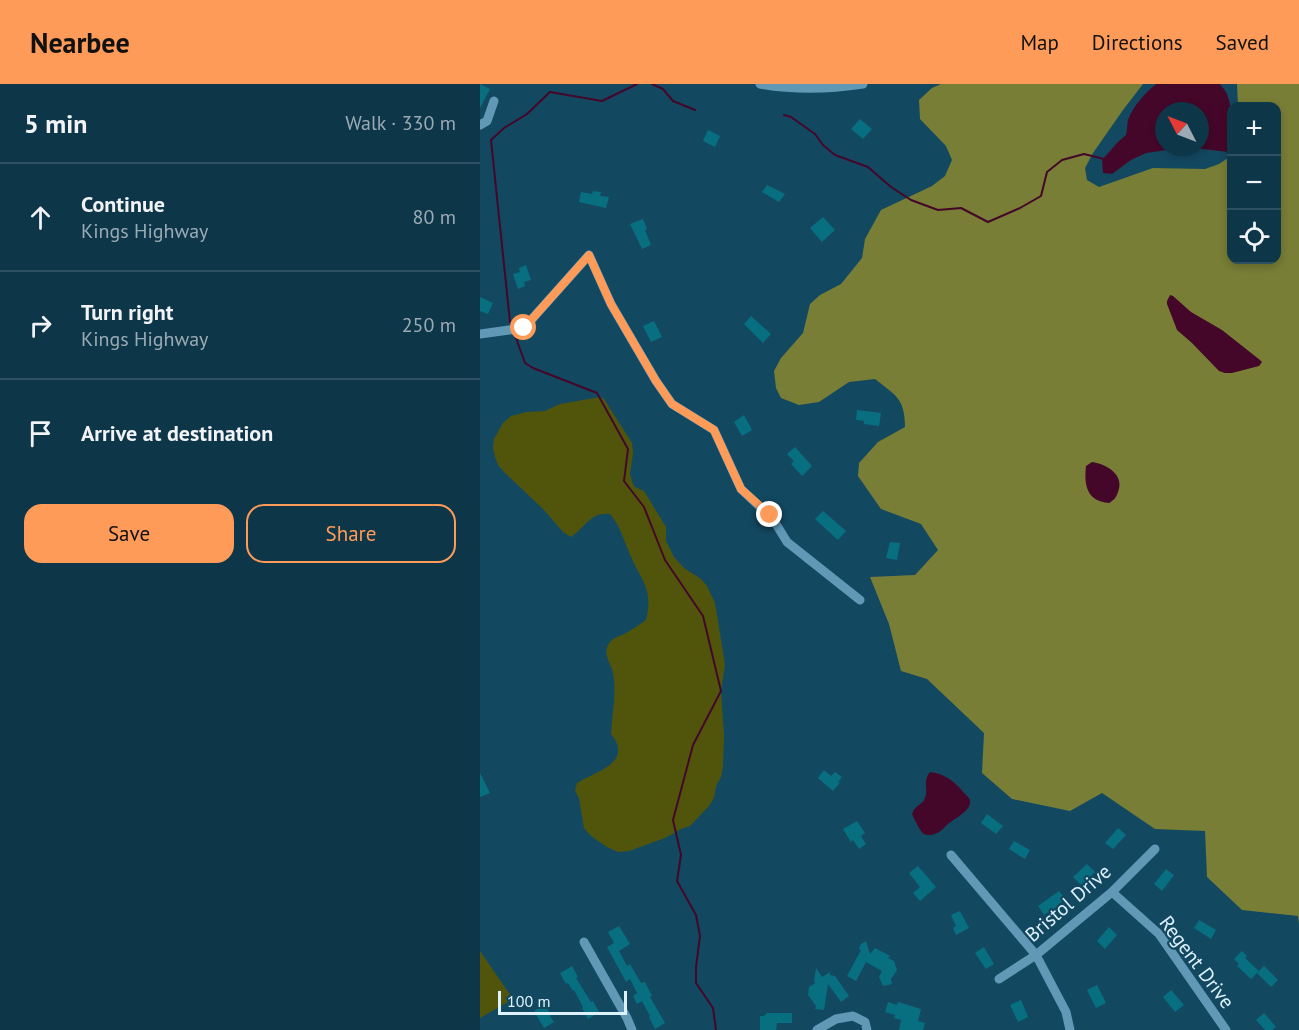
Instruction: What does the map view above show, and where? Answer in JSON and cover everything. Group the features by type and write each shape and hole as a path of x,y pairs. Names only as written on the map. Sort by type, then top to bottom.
{"street":[{"path":"760,84 836,88 863,84"},
{"path":"480,125 487,121 494,101"},
{"path":"480,334 524,328 589,255 611,304 672,404 714,430 741,489 773,519 787,542 860,600"},
{"name":"Bristol Drive","path":"999,979 1036,955 1112,892 1155,849"},
{"path":"951,855 1036,955 1066,1012 1070,1030"},
{"name":"Regent Drive","path":"1112,892 1159,934 1226,1030"},
{"path":"584,942 632,1030"},
{"path":"817,1030 836,1019 853,1016 865,1022 867,1030"}],"shaded area":[{"path":"1156,84 1220,84 1230,102 1227,102 1227,152 1209,150 1209,102 1155,102 1155,152 1131,160 1112,174 1103,173 1102,160 1126,135 1128,120 1144,96"},
{"path":"1170,295 1191,312 1222,330 1260,360 1262,362 1259,366 1232,373 1219,371 1177,330 1167,304"},
{"path":"600,397 604,399 632,443 630,474 633,484 644,491 666,527 666,541 674,557 684,568 701,579 715,603 725,665 721,691 724,735 723,767 714,798 690,826 629,851 618,852 591,836 584,828 579,798 575,791 577,783 610,765 618,752 617,744 611,734 614,681 606,650 612,640 646,620 648,599 645,584 610,514 598,515 571,537 563,532 544,510 504,472 498,465 493,448 494,439 503,423 511,416 545,411 560,404"},
{"path":"1092,462 1109,468 1119,480 1120,486 1115,499 1109,503 1095,499 1088,490 1086,466"},
{"path":"930,772 950,779 968,797 970,804 962,814 939,832 926,835 922,833 912,814 925,798 926,779"},
{"path":"480,951 513,999 480,1018"}],"green space":[{"path":"941,84 1143,84 1093,153 1085,168 1087,180 1099,187 1153,168 1205,169 1227,159 1227,264 1281,264 1281,102 1238,102 1237,84 1299,84 1299,924 1298,916 1242,910 1207,877 1205,831 1155,829 1102,793 1070,811 1012,799 982,773 984,733 927,679 901,671 889,624 870,577 915,575 938,550 921,524 881,509 858,476 859,463 878,442 905,427 901,403 875,379 849,382 819,402 799,405 781,398 776,388 774,371 781,358 803,333 810,304 820,295 841,284 862,258 865,239 881,210 932,186 945,176 952,160 946,146 920,119 919,100 932,88"}],"building":[{"path":"480,84 490,89 480,108"},
{"path":"860,119 872,129 863,139 851,129"},
{"path":"708,130 720,136 715,147 703,141"},
{"path":"767,185 785,194 779,202 762,192"},
{"path":"593,191 601,192 600,196 609,197 606,208 579,202 581,192 592,194"},
{"path":"823,217 835,230 822,242 810,228"},
{"path":"643,219 651,245 642,249 630,224"},
{"path":"526,265 531,280 524,282 525,286 518,289 513,274 520,272 519,268"},
{"path":"480,297 493,303 488,314 480,311"},
{"path":"751,316 771,334 763,343 744,324"},
{"path":"654,321 662,337 651,342 643,326"},
{"path":"857,410 881,413 879,426 864,424 864,421 856,420"},
{"path":"744,415 752,430 742,436 734,422"},
{"path":"795,447 812,466 802,476 791,464 794,461 787,454"},
{"path":"823,511 846,531 838,540 815,519"},
{"path":"890,542 900,543 897,560 886,558"},
{"path":"824,770 831,776 835,772 842,777 833,791 818,778"},
{"path":"480,773 490,793 480,797"},
{"path":"987,814 1003,826 996,834 981,823"},
{"path":"857,821 865,833 861,836 866,844 859,849 853,840 851,842 843,829"},
{"path":"1118,828 1126,835 1113,849 1105,843"},
{"path":"1014,841 1030,850 1025,859 1009,849"},
{"path":"1087,864 1095,872 1081,885 1073,877"},
{"path":"918,866 936,887 920,901 913,893 920,887 909,873"},
{"path":"1166,869 1174,875 1162,891 1154,884"},
{"path":"1059,891 1066,900 1050,914 1048,912 1044,915 1038,906"},
{"path":"960,911 969,928 956,935 953,928 956,926 951,915"},
{"path":"1199,920 1216,930 1211,939 1194,928"},
{"path":"619,926 630,944 619,951 627,966 630,964 641,983 645,982 652,996 650,997 665,1023 655,1029 642,1001 637,1004 633,996 637,993 630,979 626,982 607,947 614,943 608,932"},
{"path":"1109,927 1117,935 1105,949 1097,941"},
{"path":"866,941 870,954 875,948 890,956 888,958 894,961 897,970 891,979 892,984 883,986 879,977 882,971 866,962 856,981 847,976 861,950 859,949 861,944"},
{"path":"984,947 994,964 986,969 975,953"},
{"path":"1242,951 1247,956 1245,958 1259,971 1251,979 1237,966 1239,964 1234,959"},
{"path":"572,966 578,977 576,978 599,1012 588,1019 574,990 568,983 566,984 560,973"},
{"path":"1264,966 1278,980 1271,987 1257,973"},
{"path":"816,968 822,977 830,972 830,975 835,976 849,996 841,1002 828,984 824,1010 815,1009 816,1006 808,995 809,987 815,983"},
{"path":"1097,985 1106,1003 1096,1008 1087,990"},
{"path":"1171,990 1184,1005 1175,1012 1163,997"},
{"path":"1021,1000 1028,1017 1018,1022 1010,1005"},
{"path":"888,1002 897,1005 898,1002 921,1009 918,1021 925,1023 923,1030 899,1030 901,1020 885,1012"},
{"path":"544,1004 554,1022 544,1028 534,1011"},
{"path":"767,1013 792,1013 792,1023 777,1023 776,1030 760,1030 760,1016"},
{"path":"1264,1013 1276,1027 1272,1030 1265,1030 1256,1020"}],"waterway":[{"path":"510,322 491,140 504,128 527,114 550,92 602,101 637,84"},
{"path":"652,84 663,89 673,101 695,110"},
{"path":"784,115 791,117 815,134 835,155 868,167 891,187 911,200 938,210 961,208 988,222 1041,196 1047,172 1062,160 1084,154 1104,159"},
{"path":"515,335 525,363 597,393 628,449 624,481 644,507 665,560 703,616 721,691 693,745 673,820 681,855 677,881 696,915 700,936 696,983 713,1008 716,1030"}],"route":[{"path":"524,328 589,255 611,304 672,404 714,430 741,489 770,515"}]}
